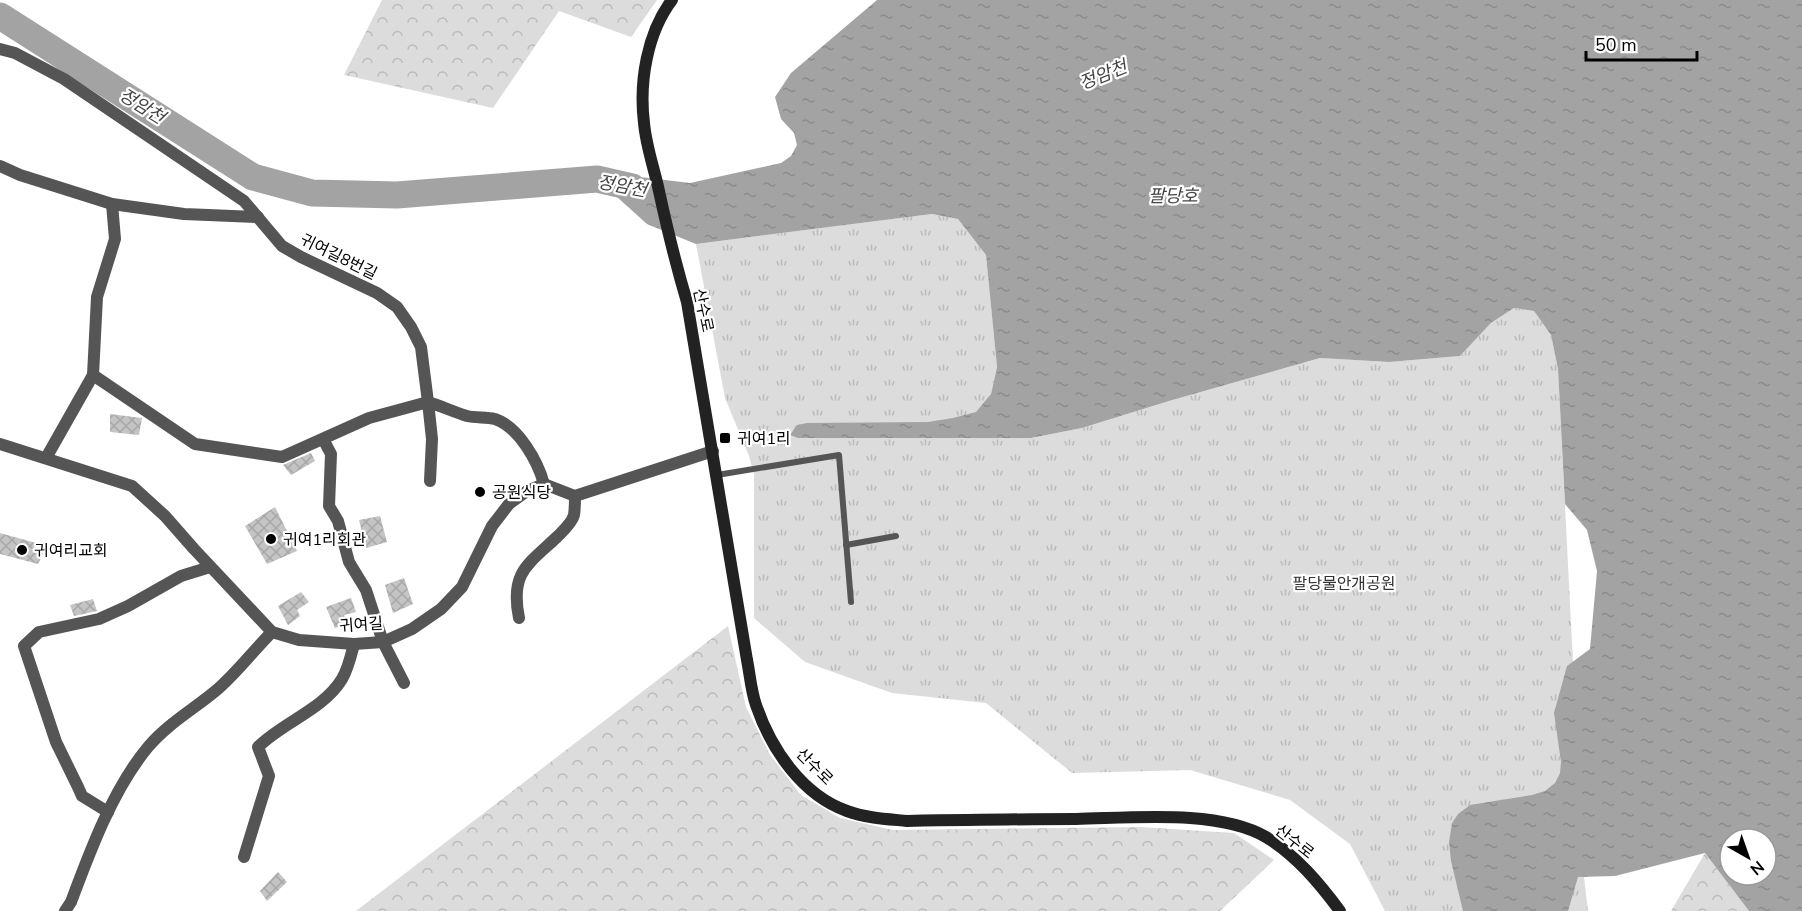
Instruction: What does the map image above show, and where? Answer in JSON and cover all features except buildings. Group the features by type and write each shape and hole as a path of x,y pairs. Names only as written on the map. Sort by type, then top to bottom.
{"main road":[{"name":"산수로","path":"672,0 651,40 645,73 644,124 672,253 687,302 756,704 781,756 798,778 819,796 846,811 873,818 907,821 1155,818 1206,820 1240,826 1266,837 1296,860 1325,890 1340,911"}],"street":[{"name":"귀여길8번길","path":"0,50 15,53 64,79 244,201 282,246 377,293 397,307 421,347 432,439 430,482"},
{"path":"0,166 20,175 112,204 184,214 258,217"},
{"path":"46,458 93,375 97,297 115,239 112,204"},
{"path":"93,375 195,444 282,456 323,440 369,417 428,402 468,416 496,419 510,427 527,448 539,467 544,484 575,496 713,451"},
{"path":"323,440 331,454 329,506 338,521 349,562 366,590 383,642 404,683"},
{"name":"귀여길","path":"0,444 132,486 165,516 210,567 273,632 299,640 354,644 383,642 412,629 441,609 462,587 492,526 509,504 526,491 544,484"},
{"path":"519,618 515,598 518,579 574,516 575,496"},
{"path":"108,812 82,796 56,742 24,646 39,632 99,619 128,606 181,576 210,567"},
{"path":"65,911 71,902 108,812 148,747 168,728 218,689 273,632"},
{"path":"244,857 269,776 258,747 326,697 341,680 349,664 354,644"}],"lane":[{"path":"717,475 839,455 851,602"},
{"path":"846,545 896,536"}],"green space":[{"path":"382,0 657,0 631,37 559,11 493,108 344,75"},
{"name":"팔당물안개공원","path":"932,214 958,219 986,255 997,367 991,394 1031,438 1082,428 1320,358 1389,362 1460,356 1491,323 1514,308 1534,311 1551,335 1558,369 1584,877 1588,911 1385,911 1350,844 1290,800 1190,770 1072,773 986,703 892,693 805,662 754,618 754,475 749,456 725,398 696,244"},
{"path":"728,626 746,707 770,755 801,795 840,818 893,830 1141,827 1234,833 1274,860 1220,911 356,911"},
{"path":"1705,853 1718,870 1718,887 1731,887 1749,911 1671,911"}],"water":[{"name":"팔당호","path":"877,0 1802,0 1802,911 1749,911 1731,887 1778,887 1778,827 1718,827 1718,870 1705,853 1615,876 1578,877 1568,911 1463,911 1451,861 1449,842 1452,823 1458,814 1470,805 1532,795 1545,791 1555,783 1560,773 1561,762 1554,713 1567,666 1590,649 1597,571 1587,530 1565,504 1558,369 1551,335 1534,311 1514,308 1491,323 1460,356 1389,362 1320,358 1082,428 1031,438 798,438 790,435 797,425 807,423 928,422 976,412 991,394 997,367 986,255 958,219 932,214 696,244 647,224 597,179 632,176 690,183 781,163 791,156 797,145 794,133 781,119 775,97 791,73"}],"waterway":[{"name":"정암천","path":"0,16 253,177 312,193 397,195 597,179 632,187"}],"place":[{"name":"귀여1리","path":"725,438"},
{"name":"공원식당","path":"480,492"},
{"name":"귀여1리회관","path":"271,539"},
{"name":"귀여리교회","path":"22,550"}]}
